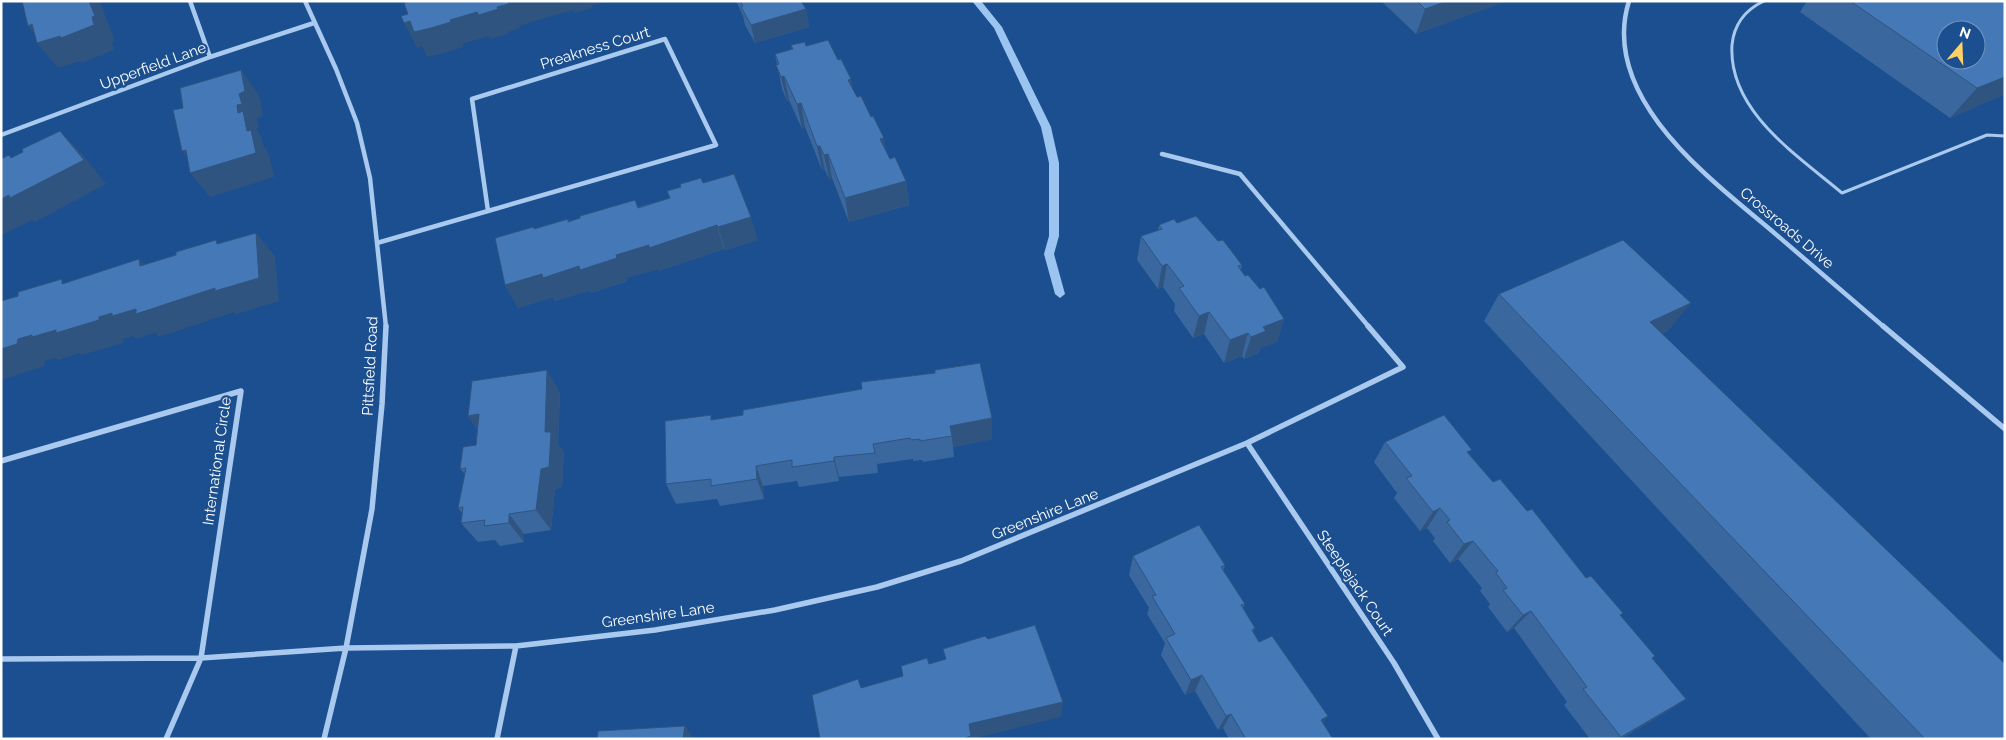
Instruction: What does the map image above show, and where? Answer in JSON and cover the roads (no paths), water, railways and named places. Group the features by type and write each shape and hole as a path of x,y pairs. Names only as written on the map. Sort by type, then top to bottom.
{"street":[{"path":"190,1 210,57"},
{"name":"Pittsfield Road","path":"305,1 336,69 357,123 370,178 386,318 382,404 372,509 346,648 324,739"},
{"name":"Crossroads Drive","path":"1629,1 1626,8 1624,28 1626,50 1634,78 1651,114 1676,146 1716,184 2005,430"},
{"name":"Upperfield Lane","path":"1,135 210,57 314,23"},
{"name":"Preakness Court","path":"377,243 488,211 716,145 665,39 472,99 488,211"},
{"name":"Greenshire Lane","path":"346,648 516,646 655,630 775,610 877,587 961,561 1246,443 1402,367 1240,174 1162,154"},
{"name":"International Circle","path":"1,461 241,391 201,658"},
{"name":"Steeplejack Court","path":"1246,443 1394,663 1438,739"},
{"path":"496,739 516,646"},
{"path":"1,659 201,658 346,648"},
{"path":"166,739 201,658"}],"lane":[{"path":"1764,1 1746,10 1736,25 1731,46 1731,66 1742,94 1764,123 1842,193 1987,135 2005,136"}],"waterway":[{"path":"976,1 998,27 1046,127 1054,163 1054,236 1049,254 1060,294"}]}
